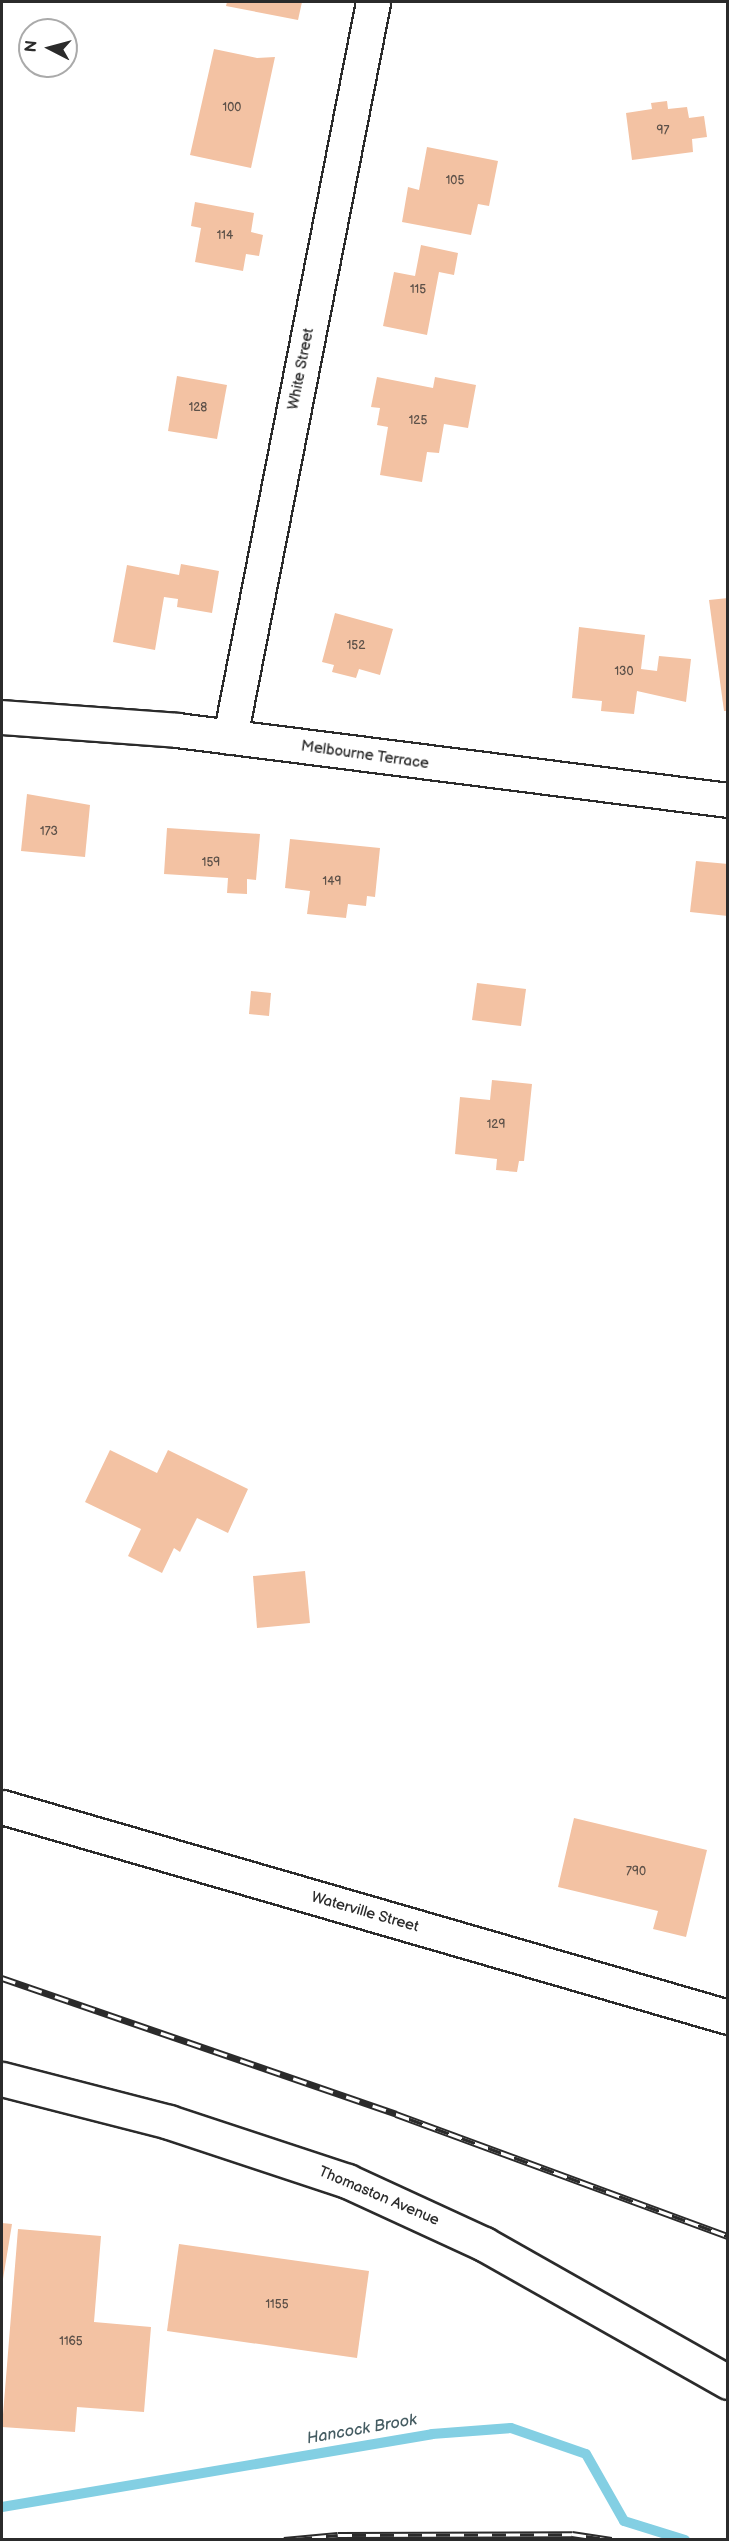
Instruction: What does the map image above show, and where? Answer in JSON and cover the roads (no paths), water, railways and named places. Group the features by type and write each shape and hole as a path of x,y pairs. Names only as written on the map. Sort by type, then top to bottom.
{"street":[{"name":"White Street","path":"230,737 373,2"},
{"name":"Melbourne Terrace","path":"2,717 230,737 728,800"},
{"name":"Waterville Street","path":"2,1807 728,2017"},
{"name":"Thomaston Avenue","path":"2,2079 169,2122 348,2181 484,2244 728,2382"}],"waterway":[{"name":"Hancock Brook","path":"2,2507 432,2434 511,2428 586,2454 624,2521 685,2540"}],"railway":[{"path":"2,1978 396,2114 728,2236"},
{"path":"284,2540 338,2535 572,2534 612,2540"}]}
